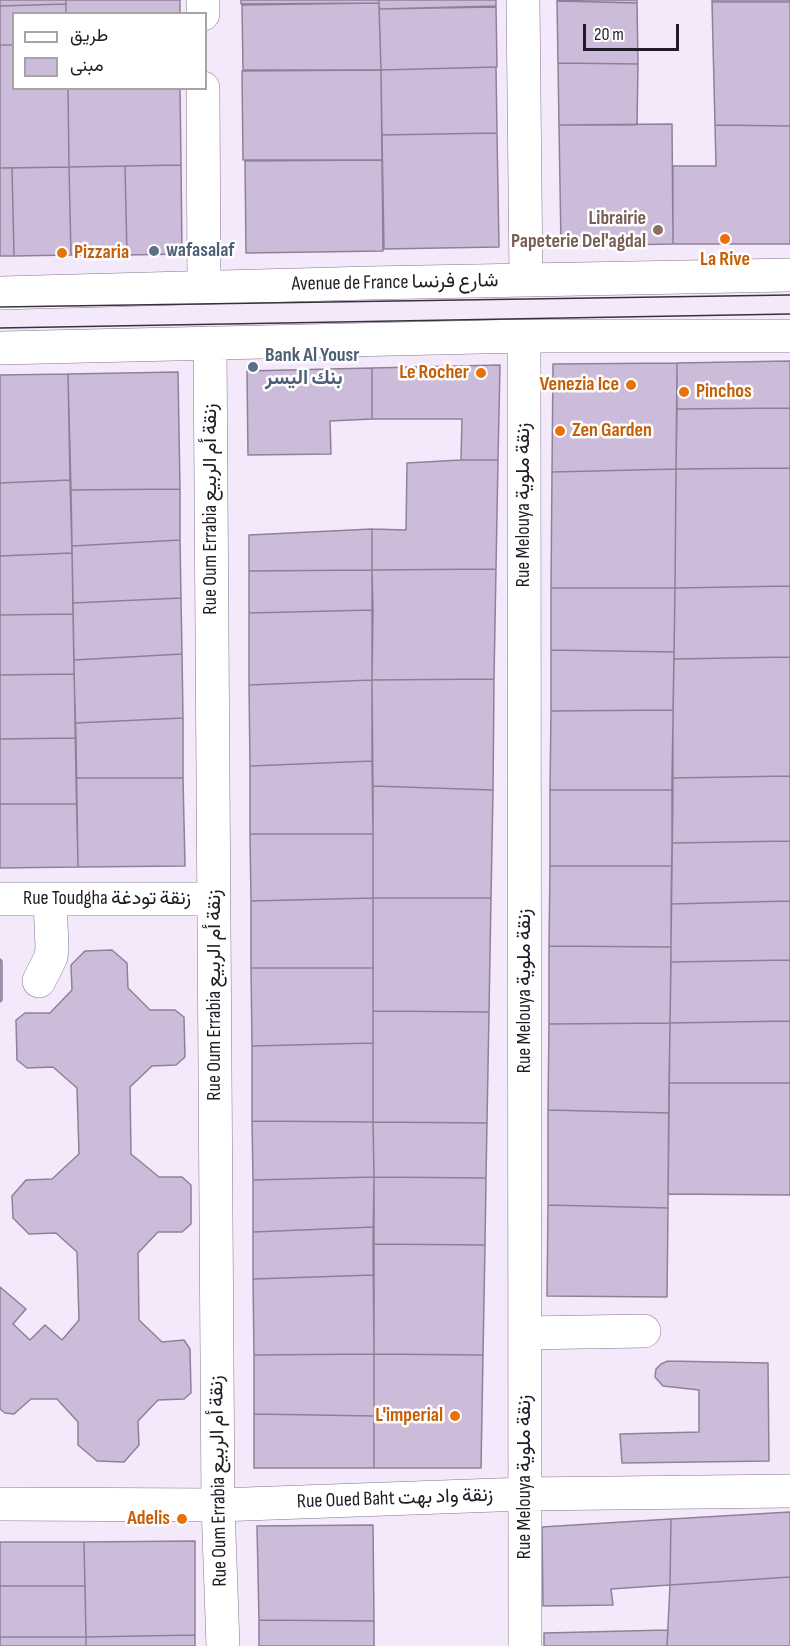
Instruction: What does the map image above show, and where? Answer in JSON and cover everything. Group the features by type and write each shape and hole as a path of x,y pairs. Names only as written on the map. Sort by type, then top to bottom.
{"street":[{"path":"523,0 526,280"},
{"path":"203,90 204,287"},
{"name":"Avenue de France شارع فرنسا","path":"0,293 790,275"},
{"path":"0,348 524,336 790,336"},
{"name":"Rue Melouya زنقة ملوية","path":"524,336 525,1646"},
{"name":"Rue Oum Errabia زنقة أم الربيع","path":"210,343 218,1505 223,1646"},
{"name":"Rue Toudgha زنقة تودغة","path":"0,899 214,899"},
{"path":"39,981 51,957 50,899"},
{"path":"525,1333 644,1331"},
{"name":"Rue Oued Baht زنقة واد بهت","path":"0,1504 218,1505 525,1494 790,1491"}],"building":[{"path":"0,0 66,0 66,4 0,6"},
{"path":"66,0 180,0 180,12 66,12"},
{"path":"241,0 379,0 379,3 241,4"},
{"path":"379,0 496,0 496,6 379,9"},
{"path":"637,0 637,3 557,1"},
{"path":"712,0 790,0 790,2 712,2"},
{"path":"557,1 637,3 638,64 558,63"},
{"path":"712,2 790,2 790,126 715,125"},
{"path":"379,3 381,70 243,70 242,5"},
{"path":"66,4 66,12 12,12 12,45 0,45 0,6"},
{"path":"496,7 497,67 381,70 379,9"},
{"path":"0,45 12,45 12,90 68,90 69,167 0,168"},
{"path":"558,63 638,64 637,125 559,125"},
{"path":"496,67 497,133 382,135 381,70"},
{"path":"381,70 382,160 243,160 242,71"},
{"path":"68,90 180,90 181,165 69,167"},
{"path":"672,124 673,244 561,246 559,125"},
{"path":"715,125 790,126 790,244 673,244 673,166 716,166"},
{"path":"497,133 499,247 384,249 382,135"},
{"path":"382,160 383,251 246,253 245,161"},
{"path":"181,165 182,254 127,255 125,166"},
{"path":"125,166 127,255 71,255 69,167"},
{"path":"69,167 71,255 14,256 12,168"},
{"path":"0,168 12,168 14,256 0,256"},
{"path":"790,361 790,408 677,409 677,363"},
{"path":"677,363 676,469 552,472 553,364"},
{"path":"500,365 498,460 461,460 462,419 372,419 372,368"},
{"path":"372,368 372,419 330,421 331,454 248,455 247,371"},
{"path":"178,372 180,489 71,490 68,374"},
{"path":"68,374 70,480 0,483 0,375"},
{"path":"790,408 790,468 676,469 677,409"},
{"path":"498,460 496,569 372,570 372,529 406,530 407,463"},
{"path":"790,468 790,586 675,588 676,469"},
{"path":"676,469 675,588 551,588 552,472"},
{"path":"70,480 72,553 0,556 0,483"},
{"path":"180,489 180,540 72,546 71,490"},
{"path":"372,529 372,570 249,571 249,535"},
{"path":"180,540 181,598 73,603 72,546"},
{"path":"72,553 73,614 0,615 0,556"},
{"path":"496,569 494,679 372,680 372,570"},
{"path":"372,570 373,610 249,613 249,571"},
{"path":"790,586 790,657 674,659 675,588"},
{"path":"551,588 675,588 674,652 551,650"},
{"path":"181,598 182,654 74,660 73,603"},
{"path":"373,610 372,680 249,685 249,613"},
{"path":"73,614 74,674 0,675 0,615"},
{"path":"551,650 674,652 673,710 551,711"},
{"path":"182,654 183,718 75,723 74,660"},
{"path":"790,657 790,776 672,778 674,659"},
{"path":"74,674 76,738 0,739 0,675"},
{"path":"494,679 493,790 373,786 372,680"},
{"path":"372,680 372,761 250,766 249,685"},
{"path":"673,710 673,790 550,790 551,711"},
{"path":"183,718 183,778 76,778 75,723"},
{"path":"76,738 77,804 0,804 0,739"},
{"path":"372,761 373,834 250,834 250,766"},
{"path":"790,776 790,841 672,843 672,778"},
{"path":"76,778 183,778 185,866 78,867"},
{"path":"373,786 493,790 491,898 373,898"},
{"path":"550,790 673,790 672,866 550,866"},
{"path":"0,804 77,804 78,867 0,868"},
{"path":"250,834 373,834 373,898 251,901"},
{"path":"790,841 790,901 671,904 672,843"},
{"path":"550,866 672,866 671,947 549,946"},
{"path":"373,898 373,968 251,968 251,901"},
{"path":"373,898 491,898 489,1012 373,1011"},
{"path":"790,901 790,960 671,962 671,904"},
{"path":"549,946 671,947 670,1023 549,1024"},
{"path":"112,950 127,963 128,988 150,1010 175,1010 184,1017 185,1057 176,1065 152,1066 130,1087 131,1154 159,1177 182,1177 191,1185 191,1224 182,1232 158,1232 138,1253 139,1320 162,1342 184,1340 190,1349 191,1393 184,1399 158,1400 138,1421 139,1445 124,1462 97,1461 78,1445 78,1422 57,1399 31,1399 14,1414 5,1413 0,1409 0,1287 26,1309 13,1324 30,1340 45,1325 62,1340 79,1320 77,1252 56,1233 29,1234 13,1218 12,1196 26,1180 52,1179 79,1154 77,1088 53,1067 27,1068 17,1060 16,1020 25,1013 50,1013 72,990 71,965 85,951"},
{"path":"0,959 2,961 2,1000 0,1002"},
{"path":"790,960 790,1021 670,1023 671,962"},
{"path":"251,968 373,968 373,1043 252,1046"},
{"path":"373,1011 489,1012 487,1123 373,1122"},
{"path":"790,1021 790,1083 669,1083 670,1023"},
{"path":"670,1023 669,1113 548,1110 549,1024"},
{"path":"373,1043 373,1122 252,1121 252,1046"},
{"path":"669,1083 790,1083 790,1195 668,1194"},
{"path":"548,1110 669,1113 668,1208 548,1205"},
{"path":"252,1121 373,1122 374,1177 253,1180"},
{"path":"373,1122 487,1123 486,1178 374,1177"},
{"path":"374,1177 486,1178 485,1245 373,1244"},
{"path":"374,1177 374,1227 253,1232 253,1180"},
{"path":"548,1205 668,1208 667,1297 547,1296"},
{"path":"374,1227 374,1275 253,1279 253,1232"},
{"path":"373,1244 485,1245 483,1355 374,1354"},
{"path":"374,1275 374,1354 254,1355 253,1279"},
{"path":"374,1354 483,1355 481,1468 374,1468"},
{"path":"374,1354 374,1416 254,1414 254,1355"},
{"path":"668,1361 768,1363 769,1461 622,1463 620,1434 699,1432 699,1390 663,1386 655,1377 656,1369"},
{"path":"254,1414 374,1416 374,1468 254,1468"},
{"path":"790,1512 790,1577 670,1585 671,1519"},
{"path":"671,1519 670,1585 611,1589 613,1605 543,1606 542,1527"},
{"path":"373,1525 374,1621 259,1620 257,1526"},
{"path":"195,1541 195,1635 86,1637 84,1542"},
{"path":"0,1542 84,1542 85,1586 0,1586"},
{"path":"790,1577 790,1646 667,1646 670,1585"},
{"path":"0,1586 85,1586 86,1637 0,1637"},
{"path":"259,1620 374,1621 374,1646 259,1646"},
{"path":"668,1630 667,1646 544,1646 544,1633"},
{"path":"195,1635 195,1646 86,1646 86,1637"},
{"path":"0,1637 86,1637 86,1646 0,1646"}],"tram line":[{"path":"0,307 790,295"},
{"path":"0,328 790,314"}],"place":[{"name":"Librairie Papeterie Del'agdal","path":"658,230"},
{"name":"La Rive","path":"725,239"},
{"name":"wafasalaf","path":"154,251"},
{"name":"Pizzaria","path":"62,253"},
{"name":"Bank Al Yousr بنك اليسر","path":"253,367"},
{"name":"Le Rocher","path":"481,373"},
{"name":"Venezia Ice","path":"631,385"},
{"name":"Pinchos","path":"684,392"},
{"name":"Zen Garden","path":"560,431"},
{"name":"L'imperial","path":"455,1416"},
{"name":"Adelis","path":"182,1519"}]}
